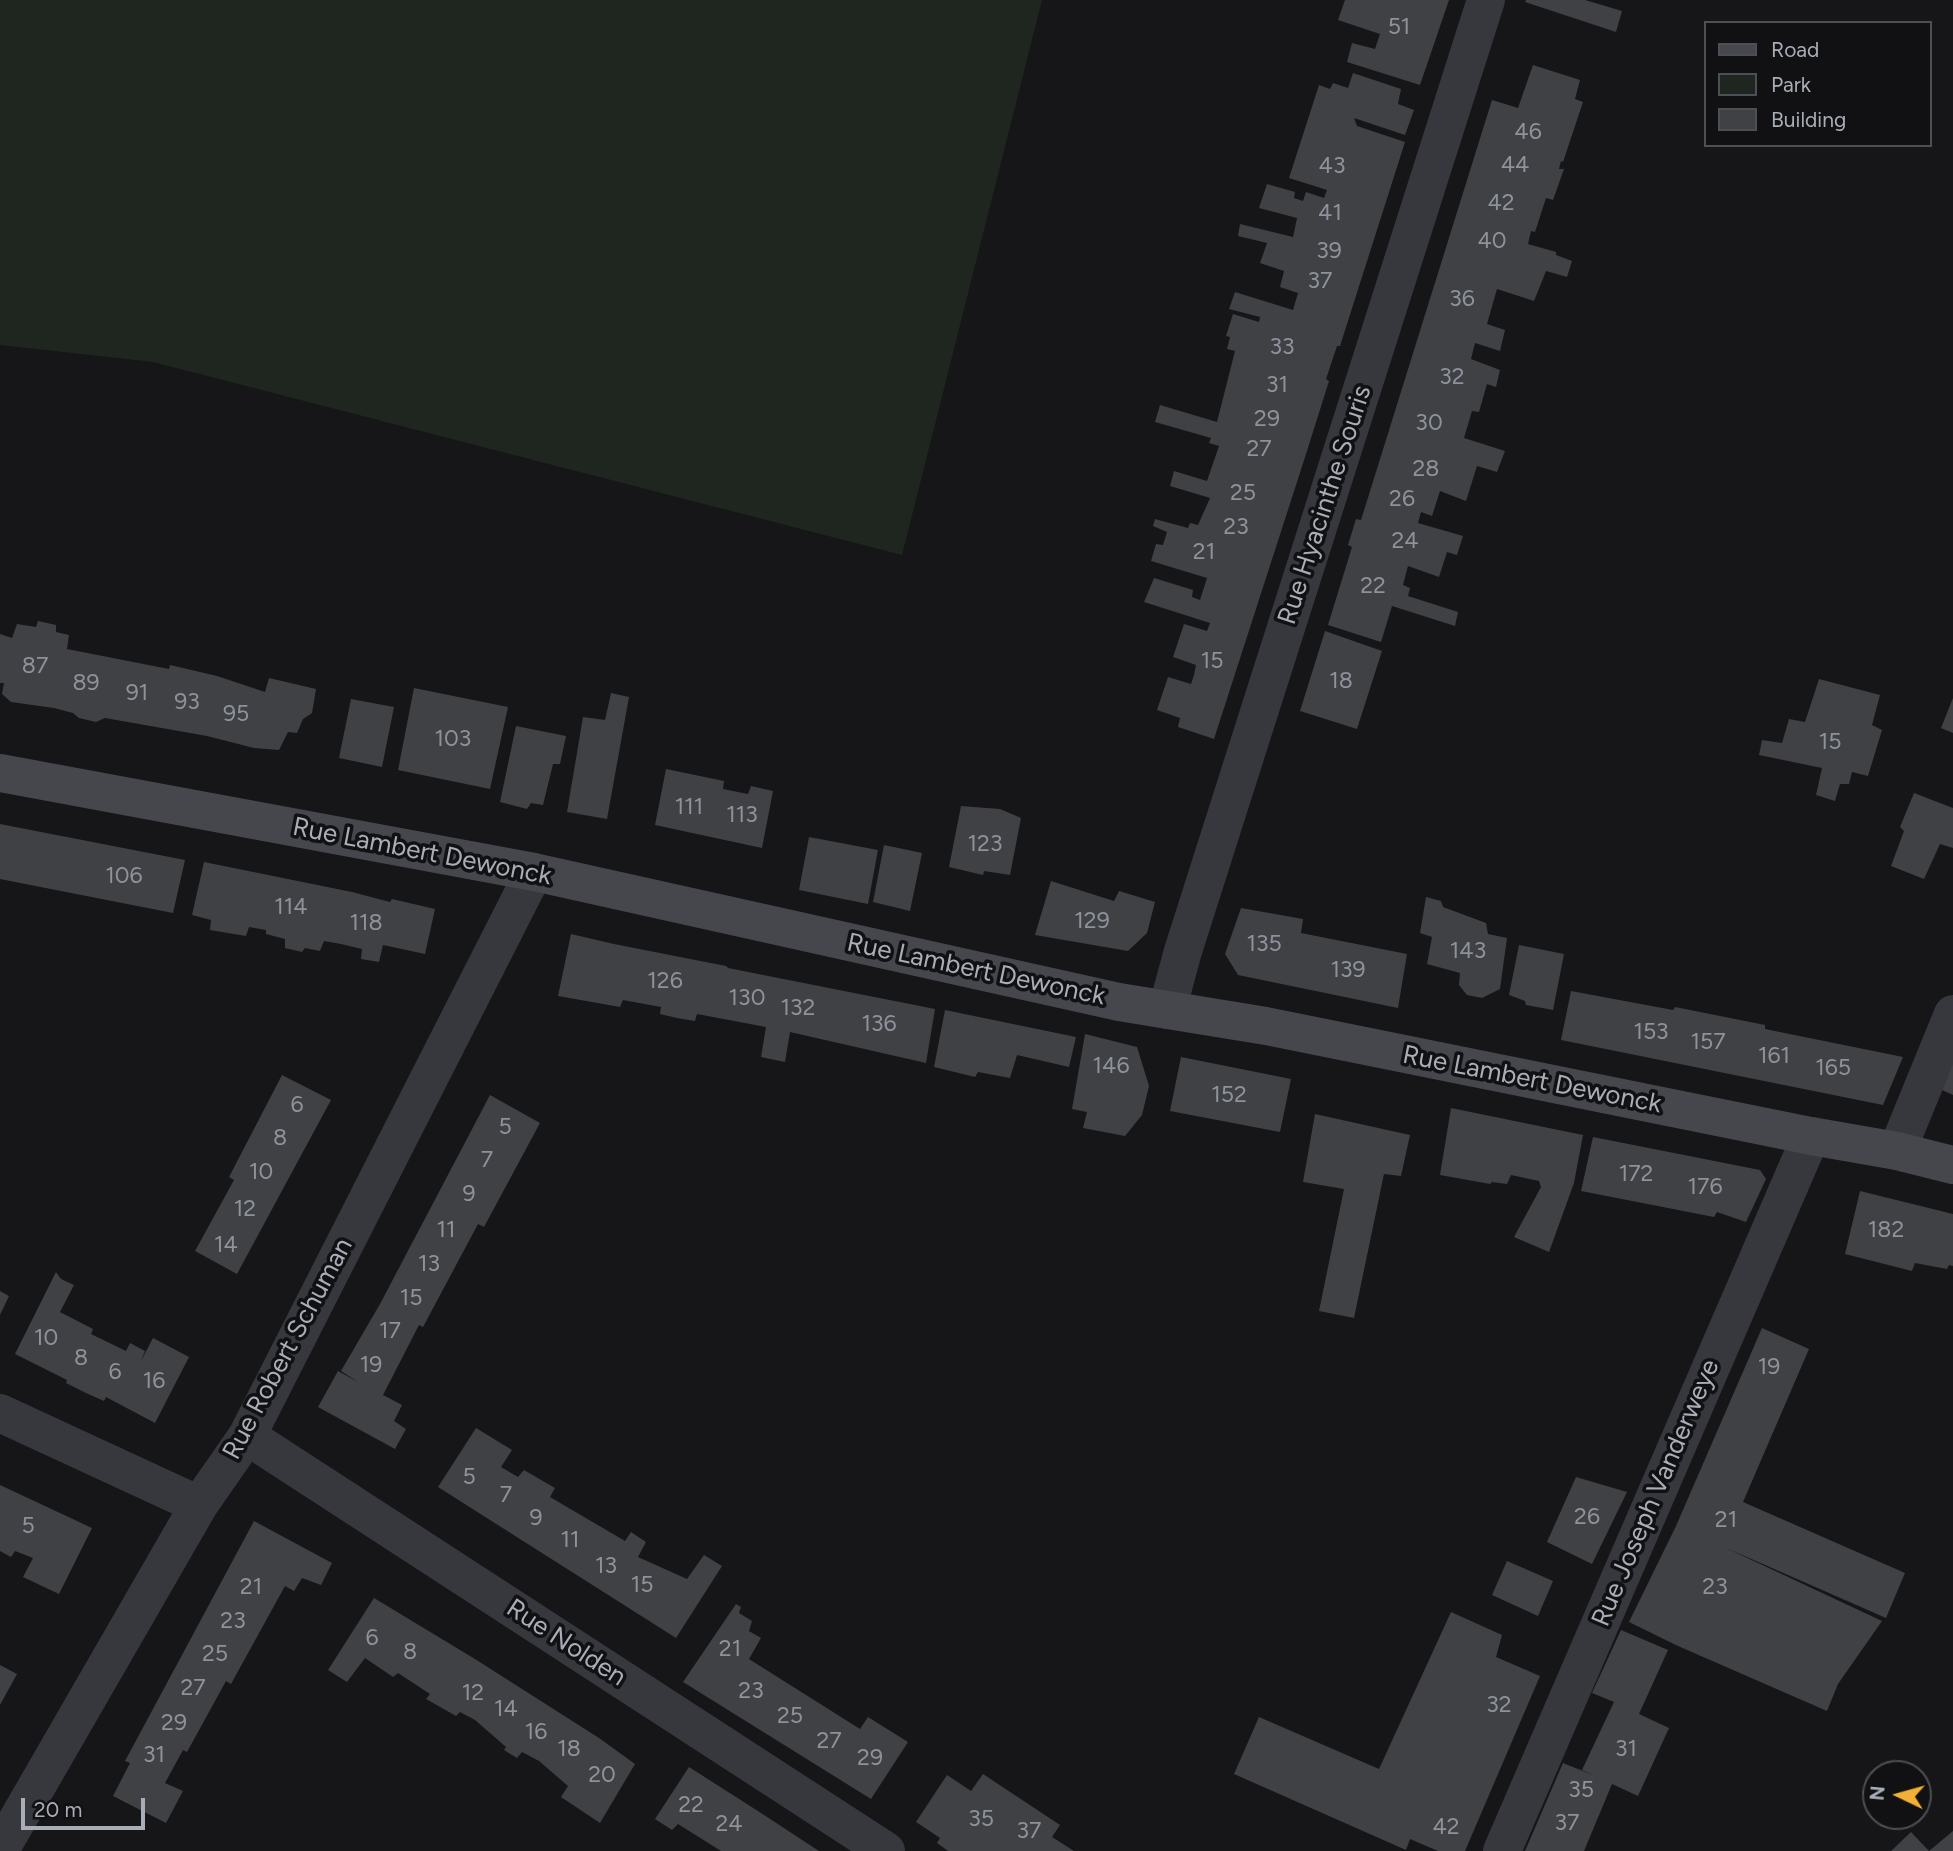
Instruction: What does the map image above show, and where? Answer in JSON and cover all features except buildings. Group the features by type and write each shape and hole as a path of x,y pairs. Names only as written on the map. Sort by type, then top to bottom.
{"street":[{"name":"Rue Hyacinthe Souris","path":"1167,1010 1187,938 1486,0"},
{"name":"Rue Lambert Dewonck","path":"0,772 534,872 1119,1002 1280,1029 1811,1136 1897,1150 1953,1165"},
{"name":"Rue Robert Schuman","path":"0,1850 199,1505 247,1436 534,872"},
{"path":"1897,1150 1953,1014"},
{"name":"Rue Joseph Vanderweye","path":"1502,1851 1811,1136"},
{"path":"0,1413 199,1505"},
{"name":"Rue Nolden","path":"247,1436 886,1851"}],"green space":[{"path":"0,0 1042,0 902,555 153,362 0,345"}]}
